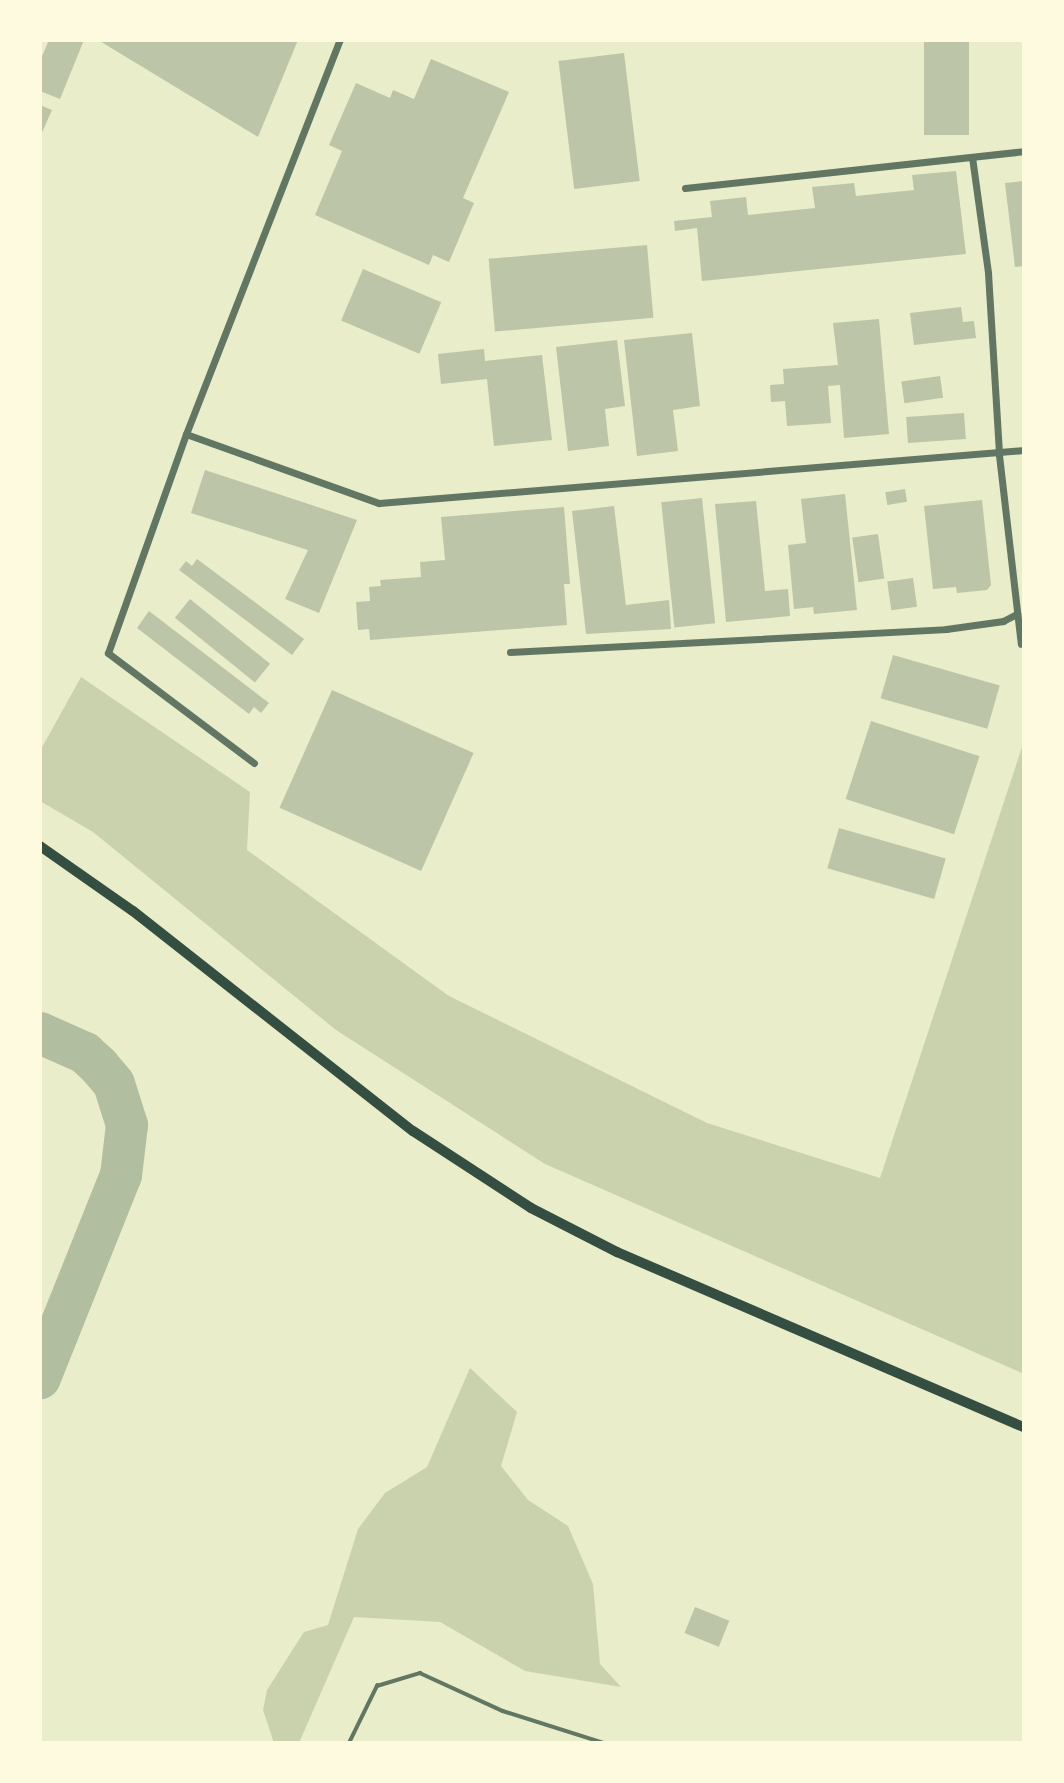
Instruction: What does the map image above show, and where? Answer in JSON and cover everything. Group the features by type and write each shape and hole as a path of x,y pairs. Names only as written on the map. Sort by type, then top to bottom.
{"main road":[{"path":"40,846 133,911 405,1125 531,1208 659,1271 1024,1427"}],"street":[{"path":"254,763 108,653 186,433 340,40"},
{"path":"685,188 1024,151"},
{"path":"972,157 988,273 999,455 1021,644"},
{"path":"186,433 379,503 999,455 1024,450"},
{"path":"510,652 946,629 1003,621 1017,614"}],"lane":[{"path":"349,1743 377,1686 420,1673 503,1711 604,1743"}],"green space":[{"path":"81,677 250,792 247,850 449,996 707,1123 880,1178 1024,741 1024,1374 545,1164 336,1030 93,832 40,801 40,751"},
{"path":"470,1368 517,1412 501,1466 528,1500 568,1526 593,1584 600,1664 621,1687 525,1671 440,1622 354,1617 299,1743 274,1743 263,1710 267,1690 304,1632 328,1625 358,1529 385,1493 427,1467"}],"building":[{"path":"49,40 84,40 60,99 40,91 40,61"},
{"path":"98,40 298,40 258,137"},
{"path":"924,40 969,40 969,135 924,135"},
{"path":"624,53 640,181 574,189 558,61"},
{"path":"431,59 509,92 463,198 474,203 449,262 433,255 429,265 315,215 342,151 329,145 356,83 390,98 393,90 414,99"},
{"path":"40,105 52,110 40,137"},
{"path":"956,171 966,254 702,281 697,228 675,231 674,221 712,217 710,201 746,197 748,215 815,208 812,187 854,183 856,196 914,190 912,175"},
{"path":"1024,181 1024,266 1015,267 1005,183"},
{"path":"647,245 653,318 495,332 489,259"},
{"path":"363,269 441,302 419,354 341,321"},
{"path":"961,307 963,322 974,321 976,338 914,345 910,313"},
{"path":"879,319 889,434 844,438 840,385 828,386 831,423 787,426 785,401 771,402 770,385 784,384 783,369 838,365 833,323"},
{"path":"692,333 700,406 673,410 678,451 637,456 624,340"},
{"path":"617,340 625,406 605,409 609,446 568,451 556,347"},
{"path":"484,349 485,361 542,355 552,440 494,446 487,379 441,384 438,354"},
{"path":"940,376 943,398 904,403 901,381"},
{"path":"964,413 966,439 908,443 906,417"},
{"path":"205,470 357,520 319,613 285,599 308,550 191,513"},
{"path":"905,489 907,502 887,505 885,492"},
{"path":"845,494 857,610 814,614 813,607 794,609 788,545 806,543 801,499"},
{"path":"702,498 715,623 674,628 661,502"},
{"path":"982,500 991,585 987,590 957,593 956,587 933,589 924,506"},
{"path":"756,501 765,591 788,589 790,616 726,622 715,504"},
{"path":"614,506 626,605 669,600 671,629 586,634 572,511"},
{"path":"564,507 570,584 564,584 567,625 370,640 369,629 358,630 356,602 370,601 369,587 381,586 380,580 421,577 420,562 445,560 441,517"},
{"path":"878,534 884,579 859,582 852,538"},
{"path":"197,559 304,639 292,655 179,570 186,561 192,566"},
{"path":"913,578 917,607 891,610 887,582"},
{"path":"190,599 270,664 255,682 175,618"},
{"path":"149,611 269,703 261,713 254,707 249,714 137,628"},
{"path":"893,655 1000,686 987,729 881,698"},
{"path":"332,690 474,753 421,871 280,808"},
{"path":"871,721 979,756 954,834 846,799"},
{"path":"839,828 946,859 934,899 827,868"},
{"path":"695,1607 729,1621 719,1647 685,1633"}],"taxiway":[{"path":"40,1033 85,1053 99,1066 114,1084 127,1125 121,1175 40,1378"}]}
